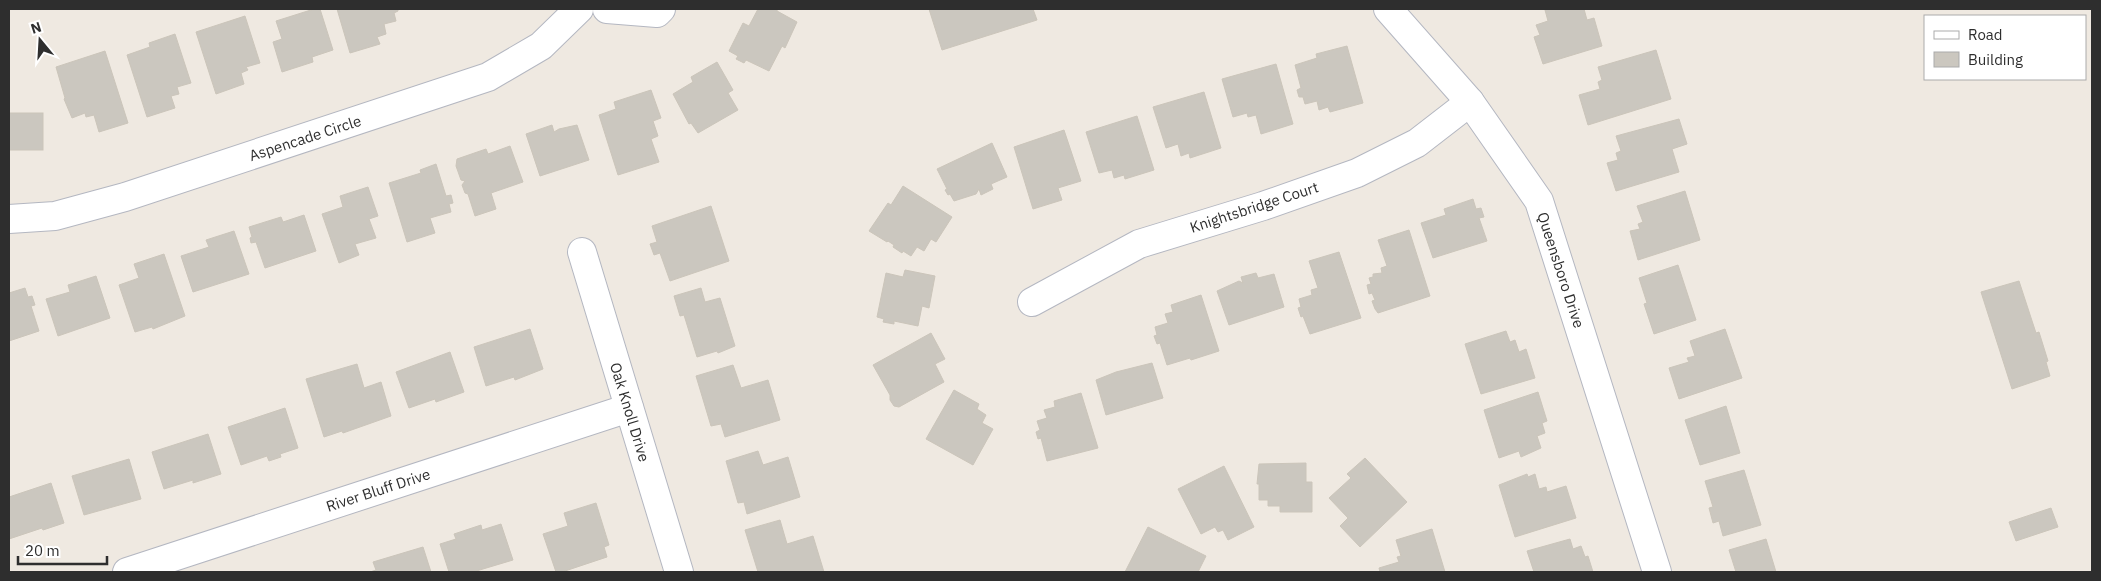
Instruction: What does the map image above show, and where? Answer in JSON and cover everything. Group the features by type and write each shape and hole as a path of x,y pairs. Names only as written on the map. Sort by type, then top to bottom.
{"street":[{"name":"Aspencade Circle","path":"9,219 55,216 125,197 488,77 541,46 579,9"},
{"path":"608,9 658,12 661,9"},
{"name":"Queensboro Drive","path":"1388,9 1470,102 1539,201 1658,572"},
{"name":"Knightsbridge Court","path":"1032,302 1138,244 1263,206 1356,173 1417,143 1470,102"},
{"name":"Oak Knoll Drive","path":"582,252 679,572"},
{"name":"River Bluff Drive","path":"127,572 629,408"}],"building":[{"path":"314,9 320,9 333,50 312,57 313,62 282,72 273,42 282,39 276,21"},
{"path":"337,9 398,9 398,11 394,13 396,21 384,24 386,34 377,37 380,44 350,53"},
{"path":"758,9 777,9 777,11 797,22 785,48 782,46 769,71 746,60 744,63 736,59 738,56 729,51 743,23 749,26"},
{"path":"929,9 1033,9 1037,20 942,50"},
{"path":"1584,9 1587,20 1594,18 1602,46 1543,64 1534,37 1540,35 1536,25 1548,21 1545,10"},
{"path":"245,16 260,63 246,67 248,70 241,73 244,84 216,94 196,32"},
{"path":"175,34 191,83 177,87 179,94 171,96 175,108 147,117 127,55 150,47 149,43"},
{"path":"1347,46 1363,103 1330,112 1328,107 1319,110 1317,101 1305,104 1303,97 1299,97 1297,90 1301,88 1295,65 1317,58 1316,54"},
{"path":"1656,50 1671,99 1588,125 1579,95 1600,89 1598,82 1602,80 1598,67"},
{"path":"105,51 128,123 99,132 94,115 86,117 85,113 72,118 64,99 56,67"},
{"path":"717,62 733,90 728,93 738,110 698,133 691,123 689,124 673,94 693,82 691,77"},
{"path":"1276,64 1293,124 1261,134 1256,115 1248,117 1247,113 1233,117 1222,79"},
{"path":"651,90 661,118 653,121 658,136 651,139 659,162 618,175 599,115 616,109 614,102"},
{"path":"1204,92 1221,148 1190,158 1189,153 1181,156 1178,144 1166,148 1153,107"},
{"path":"9,113 43,113 43,150 9,150"},
{"path":"1137,116 1154,170 1125,179 1124,175 1114,178 1112,170 1099,173 1086,132"},
{"path":"1679,119 1687,144 1672,149 1679,172 1616,191 1607,163 1618,160 1616,153 1621,151 1616,136"},
{"path":"552,125 554,132 577,125 589,160 540,176 526,134"},
{"path":"1064,130 1081,181 1058,188 1062,200 1033,209 1014,147"},
{"path":"992,143 1007,177 991,184 993,189 981,195 979,189 976,194 954,201 945,190 947,189 937,169"},
{"path":"510,146 523,182 491,193 496,209 475,216 468,194 465,193 462,185 465,181 461,180 456,166 457,159 486,149 488,154"},
{"path":"436,164 446,196 451,195 453,203 449,204 451,212 430,218 435,233 407,242 389,183 421,173 420,170"},
{"path":"903,186 952,217 936,242 931,239 924,251 917,247 911,256 903,251 902,253 888,241 869,231 888,203 891,205"},
{"path":"368,187 378,216 369,219 376,238 355,244 359,255 339,263 322,214 343,207 340,196"},
{"path":"1685,191 1700,240 1638,260 1630,231 1640,229 1638,224 1643,222 1637,206"},
{"path":"1473,199 1476,209 1481,208 1484,217 1479,218 1487,241 1433,258 1421,223 1446,215 1444,209"},
{"path":"711,206 729,261 670,281 660,253 654,255 650,244 657,242 652,226"},
{"path":"304,215 316,251 265,268 256,242 251,243 250,238 252,237 249,227 281,217 283,222"},
{"path":"1409,230 1430,296 1378,313 1372,301 1375,300 1372,293 1369,294 1367,285 1371,284 1369,278 1373,277 1373,274 1382,273 1381,268 1387,266 1378,240"},
{"path":"234,231 249,274 193,292 181,256 209,247 206,240"},
{"path":"1339,252 1361,318 1310,334 1298,308 1301,307 1299,299 1312,295 1311,290 1318,288 1309,261"},
{"path":"164,254 185,316 153,329 152,327 135,332 119,285 139,278 134,264"},
{"path":"1678,265 1696,320 1654,334 1644,304 1647,303 1639,278"},
{"path":"905,270 935,276 929,308 922,306 918,326 894,321 894,324 883,322 884,319 877,317 886,273 903,277"},
{"path":"1256,273 1258,278 1274,274 1284,307 1229,325 1217,291 1239,281 1243,283 1241,277"},
{"path":"96,276 110,318 58,336 46,299 70,292 68,285"},
{"path":"2019,281 2036,333 2039,332 2048,361 2046,362 2050,376 2012,389 1981,292"},
{"path":"25,288 28,297 32,296 35,305 31,306 39,331 9,341 9,293"},
{"path":"701,288 705,302 720,298 735,346 718,353 717,351 697,357 684,315 680,316 674,296"},
{"path":"1201,295 1219,351 1167,365 1160,343 1157,344 1154,336 1157,335 1155,327 1168,323 1165,314 1173,312 1171,305"},
{"path":"530,329 543,369 515,380 514,377 486,386 474,347"},
{"path":"1725,329 1742,378 1679,399 1669,368 1689,362 1687,358 1695,356 1690,341"},
{"path":"1506,331 1510,342 1515,340 1519,352 1526,349 1535,378 1481,394 1465,344"},
{"path":"931,333 945,359 935,364 944,382 899,407 894,406 873,365"},
{"path":"450,352 464,392 436,402 435,399 409,408 396,372"},
{"path":"1152,363 1163,398 1106,415 1096,380 1116,372"},
{"path":"357,364 364,388 381,382 391,416 343,433 342,431 324,437 306,379"},
{"path":"733,365 741,388 768,380 780,420 725,437 721,424 711,426 696,376"},
{"path":"954,390 979,404 977,409 986,415 982,423 993,429 973,465 926,439"},
{"path":"1538,392 1547,421 1542,423 1545,433 1537,436 1541,448 1521,457 1519,451 1499,458 1484,410"},
{"path":"1081,393 1098,448 1047,461 1041,438 1038,439 1036,432 1040,430 1037,421 1047,418 1044,410 1055,407 1054,401"},
{"path":"1726,406 1740,453 1700,465 1685,420"},
{"path":"285,408 298,448 280,454 281,457 269,461 267,456 241,465 228,427"},
{"path":"208,434 221,474 193,483 193,480 164,489 152,452"},
{"path":"758,451 763,465 788,457 800,497 747,514 744,502 738,503 726,461"},
{"path":"1365,458 1407,502 1360,547 1340,526 1348,518 1329,498 1351,478 1347,474"},
{"path":"129,459 141,499 84,515 72,476"},
{"path":"1306,463 1306,482 1312,482 1312,512 1280,512 1280,506 1268,506 1268,500 1259,500 1259,484 1257,484 1259,464"},
{"path":"1224,466 1254,527 1228,540 1223,530 1218,532 1215,527 1201,534 1178,489"},
{"path":"1744,470 1761,525 1723,536 1719,521 1713,523 1709,508 1713,507 1705,481"},
{"path":"1527,474 1528,477 1535,474 1539,489 1546,487 1547,492 1566,486 1576,518 1515,537 1499,485"},
{"path":"51,483 64,523 9,539 9,497"},
{"path":"596,503 609,545 604,547 607,557 562,572 556,572 543,534 568,526 564,513"},
{"path":"2051,508 2058,527 2016,541 2009,522"},
{"path":"780,520 787,544 813,536 824,572 758,572 745,530"},
{"path":"501,524 513,560 473,572 449,572 440,544 456,539 454,534 481,525 482,530"},
{"path":"1148,527 1206,556 1198,572 1125,572"},
{"path":"1432,529 1445,572 1380,572 1379,568 1399,562 1397,557 1401,556 1396,540"},
{"path":"1570,539 1573,549 1581,546 1585,557 1588,556 1593,572 1534,572 1527,551"},
{"path":"1766,539 1776,572 1736,572 1729,550"},
{"path":"423,547 431,572 370,572 376,570 373,562"}]}
